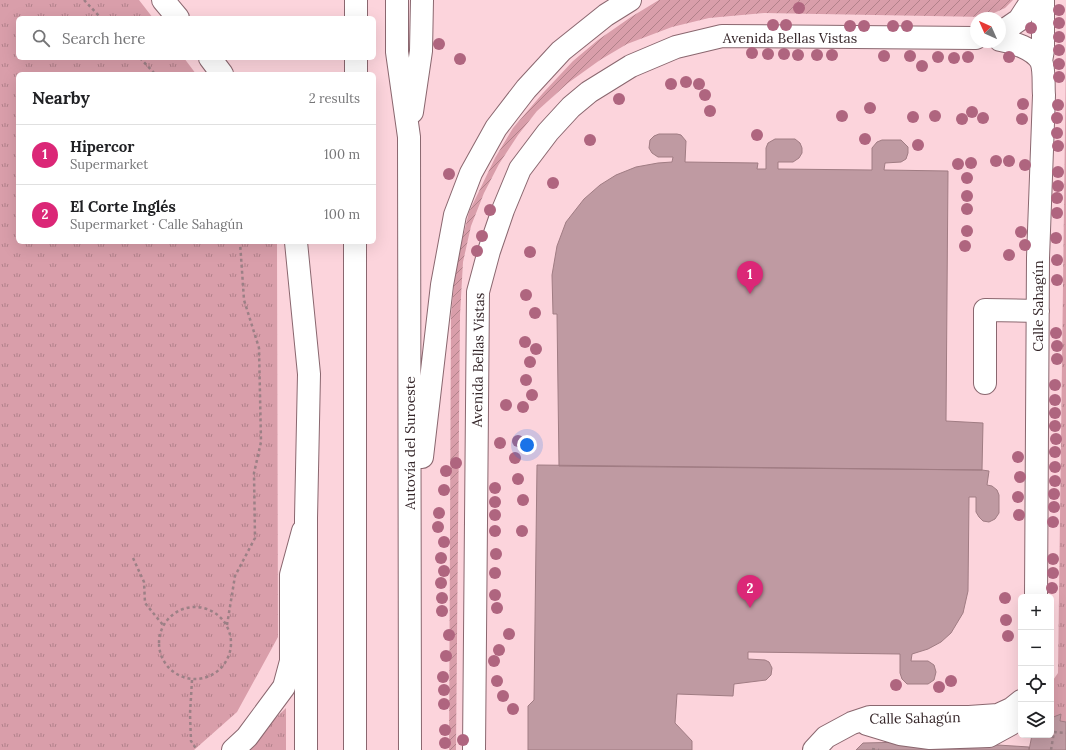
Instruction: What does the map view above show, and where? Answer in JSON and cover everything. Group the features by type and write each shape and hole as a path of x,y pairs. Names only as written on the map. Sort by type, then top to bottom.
{"main road":[{"path":"163,0 176,16"},
{"path":"356,0 356,16"},
{"name":"Autovía del Suroeste","path":"397,0 397,52 409,137 410,750"},
{"name":"Autovía del Suroeste","path":"409,137 421,51 422,0"},
{"path":"410,552 442,285 455,215 471,174 496,128 526,89 561,51 606,15 630,0"},
{"path":"1006,29 1019,20 1032,0"},
{"name":"Calle Sahagún","path":"1036,594 1038,258 1044,96 1043,70 1040,61 1043,50 1043,0"},
{"name":"Avenida Bellas Vistas","path":"474,750 478,292 491,244 520,169 548,132 571,107 589,92 631,66 676,47 722,36 970,38"},
{"path":"1006,41 1033,53 1040,61"},
{"path":"212,60 220,72"},
{"path":"356,60 356,72"},
{"path":"296,244 309,374 306,518 306,750"},
{"path":"355,750 356,244"},
{"path":"985,383 985,310 1038,311"},
{"path":"233,750 247,737 284,687 291,661 291,575 306,518"},
{"name":"Calle Sahagún","path":"814,750 826,737 852,723 870,717 969,717 998,715 1012,709 1018,704"}],"path":[{"path":"84,0 99,16"},
{"path":"142,60 153,72"},
{"path":"227,625 235,576 255,538 254,473 261,442 259,348 244,300 240,244"},
{"path":"133,558 144,582 145,603 163,625"},
{"path":"189,607 200,607 210,610 220,616 227,625 231,635 231,646 228,658 214,675 203,679 192,680 180,677 170,670 163,661 159,649 159,637 163,625 179,610 189,607"},
{"path":"192,680 190,714 191,741 197,750"},
{"path":"1051,750 1054,732 1066,733"}],"green space":[{"path":"0,0 139,0 151,16 16,16 16,60 186,60 194,72 16,72 16,244 277,244 278,637 237,712 194,750 0,750"},
{"path":"659,0 1013,0 1005,8 996,12 970,12 970,17 764,13 709,18 672,27 627,44 600,60 568,83 537,111 518,135 499,164 484,193 471,226 463,262 460,315 456,750 449,750 451,315 456,265 469,212 495,158 513,128 573,61 598,40"},
{"path":"1066,52 1066,722 1060,721 1061,715 1054,717 1054,679 1058,673"},
{"path":"286,708 286,750 243,750"}],"building":[{"path":"659,134 681,135 686,141 685,162 758,163 757,169 766,169 766,148 768,143 775,139 795,139 800,143 802,148 802,153 799,158 793,162 778,162 778,169 872,170 872,148 877,142 882,140 901,140 908,147 906,159 901,162 885,163 884,170 948,171 946,421 983,423 982,470 559,466 557,314 553,314 552,275 557,246 566,222 584,199 600,185 616,175 636,167 672,162 673,157 658,157 652,153 649,148 650,140"},
{"path":"537,465 982,470 989,471 987,485 992,486 997,490 999,495 999,513 995,519 989,522 983,521 976,512 976,497 969,497 968,591 963,613 951,633 941,642 928,649 912,654 911,661 928,661 934,665 936,672 934,680 928,684 907,684 902,679 900,673 900,654 748,652 748,659 765,660 769,662 772,668 771,675 766,680 734,684 733,696 677,694 675,723 692,741 692,750 528,750 528,706 534,700"},
{"path":"1061,714 1060,721 1066,722 1066,750 1029,750 1031,738 1054,738 1054,717"},
{"path":"907,742 1029,747 1029,750 856,750 863,743"}],"place":[{"name":"Hipercor","path":"750,294"},
{"name":"El Corte Inglés","path":"750,608"}]}
